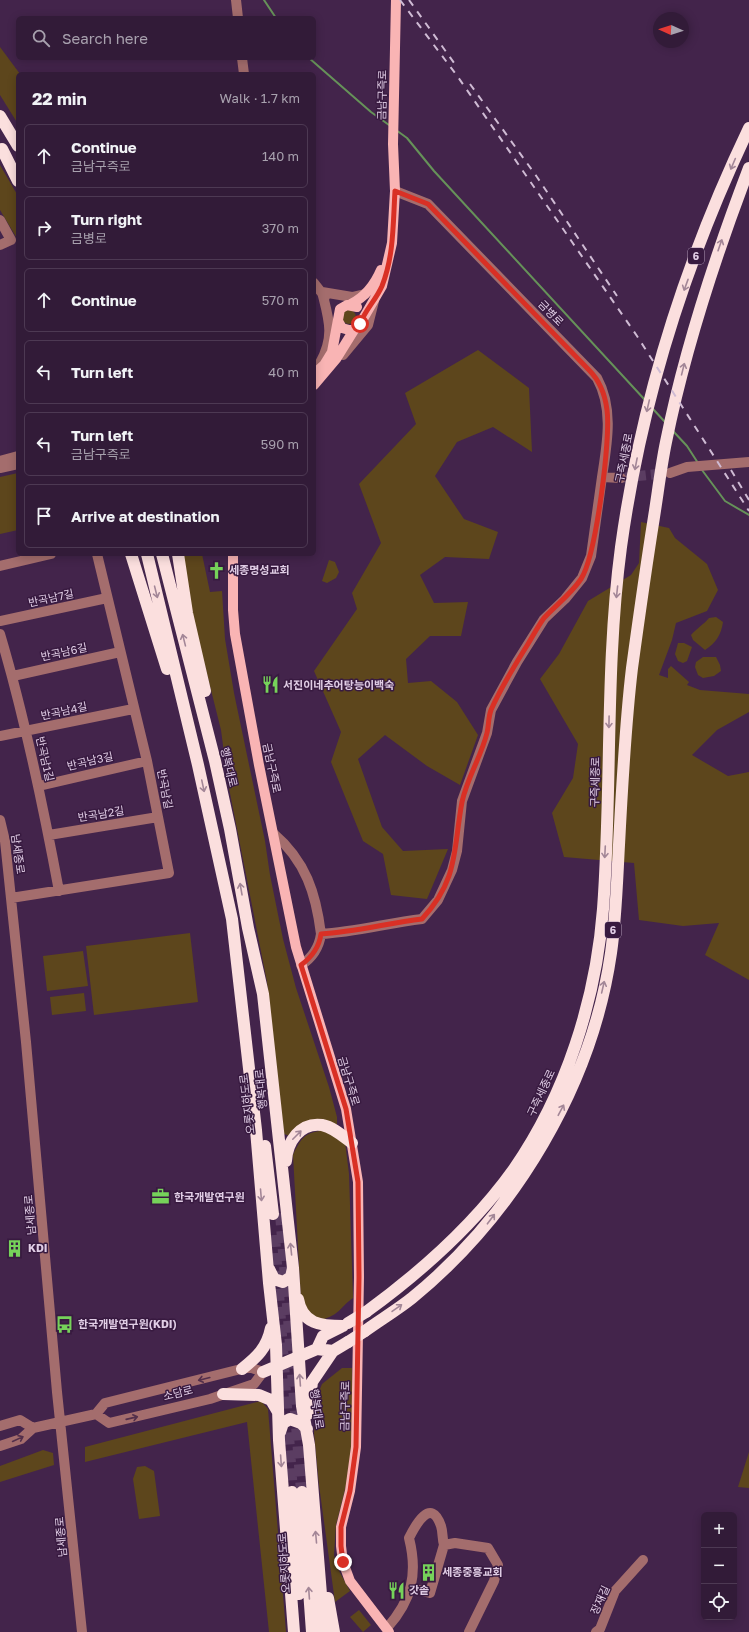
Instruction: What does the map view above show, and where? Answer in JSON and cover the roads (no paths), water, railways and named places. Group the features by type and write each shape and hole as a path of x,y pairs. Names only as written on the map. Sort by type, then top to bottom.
{"highway":[{"path":"0,112 16,129"},
{"path":"0,116 16,143"},
{"name":"구즉세종로","path":"298,1358 317,1349 323,1336 366,1312 404,1285 447,1246 485,1205 514,1169 537,1131 575,1048 593,978 603,911 610,713 616,603 622,541 652,387 701,242 749,128"},
{"path":"1,147 16,170"},
{"path":"1,147 16,177"},
{"name":"6","path":"333,1351 365,1331 412,1298 449,1263 488,1222 546,1139 566,1102 584,1055 597,1016 611,955 616,902 627,707 640,606 665,445 686,358 720,245 749,168"},
{"path":"132,556 178,707 198,765"},
{"name":"행복대로","path":"147,556 198,765 232,920 256,1130 276,1345 279,1435 294,1632"},
{"name":"행복대로","path":"163,556 215,761 230,829 248,928 263,994 293,1268 302,1406 307,1429 324,1632"},
{"path":"178,556 187,613 211,717 215,761"},
{"name":"오롯지하도로","path":"232,920 250,1022 277,1214 272,1121 248,928"},
{"path":"286,1198 287,1150 297,1133 310,1126 322,1125 338,1132 352,1143"},
{"path":"268,1268 274,1280 283,1282 291,1277 293,1268"},
{"path":"293,1268 299,1305 305,1316 317,1324 345,1324"},
{"path":"242,1369 259,1356 266,1345 269,1340 273,1319"},
{"path":"307,1429 312,1382 333,1351 317,1349"},
{"name":"소담로","path":"263,1372 298,1358"},
{"path":"223,1394 259,1395 271,1400 279,1412"},
{"path":"279,1435 283,1423 290,1419 301,1423 307,1429"},
{"name":"오롯지하도로","path":"302,1632 297,1492 312,1632"},
{"path":"318,1566 327,1590 334,1632"}],"main road":[{"name":"금남구즉로","path":"362,319 382,286 392,243 395,191 393,144 396,0"},
{"name":"금남구즉로","path":"349,304 360,300 377,281 390,231 395,191"},
{"path":"316,378 332,352 340,309 349,304 360,310 362,319 360,324 354,330 336,359 316,378"},
{"path":"337,319 346,330 354,330"},
{"name":"금남구즉로","path":"233,556 232,610 235,634 273,833 301,965 346,1109 358,1182 359,1209 356,1447 350,1491 341,1527 343,1562 350,1580 388,1630"}],"street":[{"path":"236,0 238,16"},
{"path":"242,60 244,72"},
{"name":"금병로","path":"321,934 352,932 386,923 422,919 438,900 452,870 456,851 462,800 487,733 491,710 517,662 544,619 565,599 582,578 591,556 607,440 608,411 604,390 597,378 428,204 395,191"},
{"path":"0,220 11,240 0,245"},
{"path":"316,285 322,292 337,319"},
{"path":"322,292 352,298 366,294"},
{"path":"322,292 349,304"},
{"path":"316,377 326,354 330,333 330,324 322,292"},
{"path":"316,378 339,361 348,348 364,332 368,325 374,301"},
{"path":"0,461 16,457"},
{"path":"670,473 687,467 749,462"},
{"path":"0,468 16,464"},
{"path":"602,477 621,478"},
{"path":"0,566 42,556"},
{"name":"반곡남길","path":"11,898 169,873 147,761 97,556"},
{"name":"반곡남7길","path":"0,621 108,598"},
{"name":"반곡남1길","path":"0,634 13,676 26,731 49,835 59,891"},
{"name":"반곡남6길","path":"13,676 120,652"},
{"name":"반곡남4길","path":"0,736 133,709"},
{"name":"반곡남3길","path":"38,786 147,761"},
{"name":"반곡남2길","path":"49,835 158,817"},
{"name":"남세종로","path":"0,820 5,841 34,1117 61,1421 82,1632"},
{"path":"273,833 285,843 305,871 318,907 321,934 320,940 311,958 301,965"},
{"name":"소담로","path":"0,1446 21,1439 33,1428 96,1414 105,1403 249,1367 263,1372 254,1384 223,1394 109,1423 96,1414"},
{"path":"0,1426 20,1420 33,1428"},
{"path":"388,1630 397,1617 411,1588 413,1564 409,1538 423,1516 426,1513 432,1514 438,1519 442,1528 444,1545 430,1593 411,1588"},
{"path":"444,1545 455,1543 488,1548 498,1565 494,1581 469,1632"},
{"name":"장재길","path":"596,1632 600,1629 615,1591 643,1560"}],"waterway":[{"path":"264,0 275,16"},
{"path":"311,60 371,112 389,125"},
{"path":"396,130 407,138 434,171 645,400"},
{"path":"653,409 665,422"},
{"path":"673,431 687,446 698,463"},
{"path":"702,470 725,501 749,515"}],"tunnel":[{"path":"621,478 666,473"},
{"path":"281,1213 302,1492"},
{"path":"274,1235 292,1492"}],"railway":[{"path":"400,0 458,77 637,336 749,511"},
{"path":"409,0 457,67"},
{"path":"470,84 537,177 617,296"},
{"path":"731,470 749,500"}],"place":[{"name":"세종명성교회","path":"216,570"},
{"name":"서진이네추어탕능이백숙","path":"270,685"},
{"name":"한국개발연구원","path":"161,1197"},
{"name":"KDI","path":"15,1248"},
{"name":"한국개발연구원(KDI)","path":"65,1324"},
{"name":"세종중흥교회","path":"429,1572"},
{"name":"갓솥","path":"396,1590"}]}
